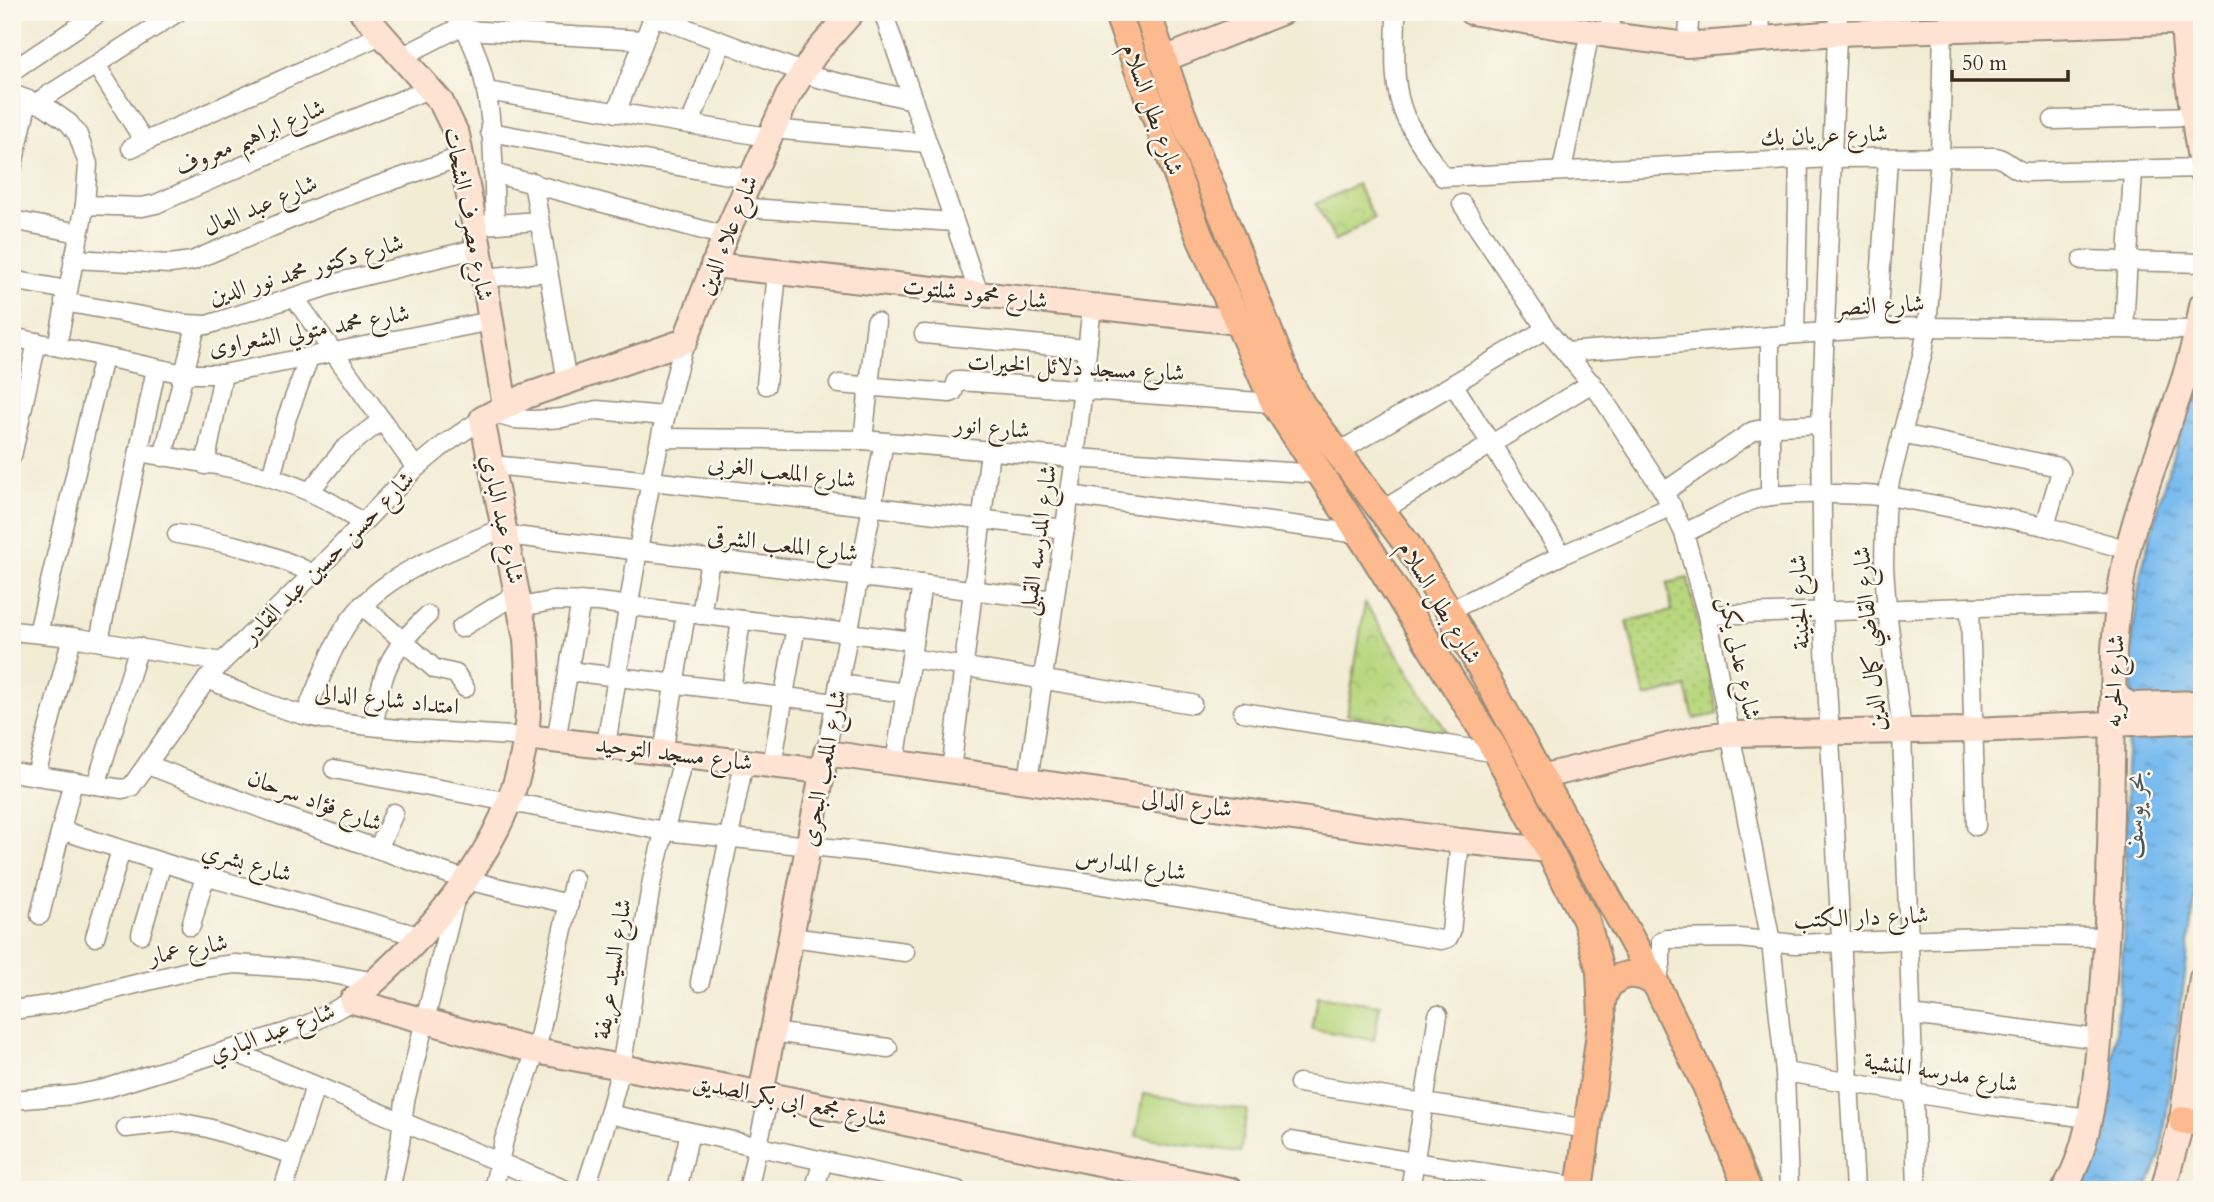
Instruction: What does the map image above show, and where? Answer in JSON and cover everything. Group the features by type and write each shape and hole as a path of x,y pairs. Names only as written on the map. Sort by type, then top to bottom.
{"main road":[{"name":"شارع بطل السلام","path":"1117,12 1199,235 1274,404 1497,753 1586,920 1598,962 1602,1003 1579,1189"},
{"name":"شارع بطل السلام","path":"1147,12 1181,114 1290,384 1302,405 1407,544 1449,611 1656,984 1706,1086 1748,1190"},
{"path":"1199,235 1232,237 1211,264"},
{"path":"1386,577 1394,574 1406,561 1407,544"},
{"path":"1411,617 1410,599 1423,585 1433,583"},
{"path":"1586,920 1595,924 1606,922 1614,909"},
{"path":"1602,1003 1606,988 1618,977 1638,974 1656,984"}],"street":[{"path":"12,71 100,12"},
{"path":"25,99 96,65 178,12"},
{"name":"شارع مصرف الشحات","path":"362,12 442,102 457,135 460,157 483,233 484,278 491,321 493,413"},
{"name":"شارع علاء الدين","path":"606,745 638,551 665,416 685,341 713,265 770,133 802,73 852,12"},
{"path":"883,12 979,293"},
{"path":"1162,60 1282,12"},
{"name":"شارع عريان بك","path":"1396,12 1396,79 1399,97 1413,131 1443,177 1833,158 1940,157 1996,157 2025,172 2202,170"},
{"path":"1473,12 1552,19 1688,45 1760,40 1837,23 2188,18 2194,116 2202,170"},
{"path":"1688,45 1690,12"},
{"path":"1760,40 1761,12"},
{"path":"616,113 654,14 802,73 913,100"},
{"name":"شارع القاضي كمال الدين","path":"1917,1190 1902,731 1886,610 1884,567 1887,497 1927,327 1950,20"},
{"path":"401,57 462,22 644,40"},
{"path":"462,22 478,60 490,132 494,173 483,233"},
{"name":"شارع الجنينة","path":"1837,23 1823,333 1823,612 1855,1190"},
{"path":"1562,170 1603,27"},
{"path":"96,65 137,145 381,35"},
{"path":"690,124 722,42"},
{"name":"شارع ابراهيم معروف","path":"85,205 156,204 304,139 429,89"},
{"path":"485,91 690,124 770,133 927,143"},
{"path":"12,169 25,99"},
{"path":"25,99 57,113 78,135 88,164 85,205 57,346"},
{"path":"2053,120 2194,116"},
{"path":"490,132 750,179"},
{"name":"شارع عبد العال","path":"73,259 170,264 192,261 332,201 460,157"},
{"path":"1877,328 1888,158"},
{"path":"1796,334 1799,160"},
{"path":"2124,328 2133,170"},
{"path":"494,173 725,236"},
{"path":"533,183 567,382"},
{"name":"شارع عدلى يكن","path":"1462,204 1546,328 1592,383 1668,499 1684,533 1707,615 1771,942 1785,1072 1789,1190"},
{"path":"737,207 954,222"},
{"path":"12,220 79,233"},
{"name":"شارع دكتور محمد نور الدين","path":"12,279 65,296 196,326 216,323 394,267 483,233 539,221"},
{"path":"2082,260 2202,263"},
{"name":"شارع محمود شلتوت","path":"713,265 1237,321"},
{"path":"484,278 548,272"},
{"path":"766,385 777,272"},
{"path":"294,297 416,468"},
{"name":"شارع الحريه","path":"2064,1190 2074,1173 2082,1150 2099,1039 2107,937 2113,689 2118,605 2128,550 2199,330 2202,305"},
{"name":"شارع المدرسه القبلى","path":"1028,781 1075,458 1092,306"},
{"name":"شارع محمد متولي الشعراوى","path":"12,338 184,374 223,374 491,321"},
{"path":"863,440 876,322"},
{"path":"163,457 196,326"},
{"path":"1338,453 1546,328"},
{"name":"شارع النصر","path":"1566,352 1877,328 2199,330"},
{"path":"924,334 1087,349"},
{"path":"1770,336 1770,496"},
{"name":"شارع حسن حسين عبد القادر","path":"12,772 127,789 135,783 207,679 222,662 313,574 416,468 445,444 493,413 567,382 685,341"},
{"path":"12,456 19,396 37,342"},
{"path":"38,633 103,357"},
{"path":"271,477 287,417 309,358"},
{"path":"99,641 156,369"},
{"path":"205,465 223,374"},
{"name":"شارع مسجد دلائل الخيرات","path":"839,384 950,393 960,381 1274,404"},
{"path":"1381,511 1592,383"},
{"path":"1453,384 1562,555"},
{"path":"493,413 513,419 534,420 562,418 597,410 665,416"},
{"name":"شارع عبد الباري","path":"12,1100 74,1095 104,1089 311,1023 352,1001 375,982 422,937 461,887 483,854 507,802 526,737 528,672 519,600 492,465 493,413"},
{"path":"311,490 343,450 382,420"},
{"path":"1449,611 1668,499 1745,435 1769,426 1821,424"},
{"path":"1901,434 2059,467 2061,471 2045,527"},
{"name":"شارع انور","path":"661,438 863,440 1075,458 1320,474"},
{"name":"شارع الملعب البحرى","path":"765,1095 773,1032 884,442"},
{"path":"951,771 990,451"},
{"path":"139,452 271,477 311,490 346,510 362,523"},
{"name":"شارع الملعب الغربى","path":"492,465 1065,529"},
{"path":"1069,495 1359,534"},
{"path":"1684,533 1751,501 1770,496 1887,497 2045,527 2128,550"},
{"path":"305,715 338,639 362,606 396,577 505,531"},
{"name":"شارع الملعب الشرقى","path":"505,531 638,551 1054,600"},
{"path":"177,534 266,552 313,574"},
{"name":"شارع السيد عريفة","path":"585,1190 621,1068 645,916 664,831 674,754 675,684 710,560"},
{"path":"895,763 922,584"},
{"path":"461,628 519,600 581,601 849,633 964,667 1192,704"},
{"path":"556,740 581,601"},
{"path":"1707,615 2118,605"},
{"path":"362,606 435,669 456,674 465,688"},
{"path":"1970,607 1976,826"},
{"path":"374,725 381,683 393,654 428,615"},
{"path":"731,690 741,620"},
{"path":"772,765 796,626"},
{"path":"12,631 72,637 222,662"},
{"path":"36,775 72,637"},
{"path":"96,785 139,648"},
{"path":"568,671 836,703"},
{"name":"امتداد شارع الدالى","path":"207,679 305,715 374,725 526,737"},
{"path":"839,684 906,693"},
{"path":"2113,689 2120,699 2131,705 2202,704"},
{"path":"1243,712 1497,753"},
{"path":"1541,777 1695,739 1731,734 1973,730 2202,720"},
{"name":"شارع مسجد التوحيد","path":"526,737 772,765 824,762"},
{"path":"701,982 744,762"},
{"name":"شارع الدالى","path":"824,762 895,763 1460,841 1548,850"},
{"name":"شارع فؤاد سرحان","path":"148,765 378,849 461,887 569,904"},
{"name":"شارع المدارس","path":"334,769 664,831 893,855 1151,892 1444,940 1451,932 1460,841"},
{"path":"40,915 73,781"},
{"path":"378,849 394,813"},
{"name":"شارع بشري","path":"61,830 205,876 422,937"},
{"path":"95,937 121,850"},
{"path":"141,934 162,863"},
{"path":"191,926 205,876"},
{"path":"493,1190 498,1162 536,1051 574,879"},
{"path":"390,1190 405,1101 461,887"},
{"path":"791,937 905,952"},
{"name":"شارع دار الكتب","path":"1656,984 1664,939 1739,938 1795,944 2107,937"},
{"name":"شارع عمار","path":"12,1010 56,1004 196,969 235,964 306,970 375,982"},
{"path":"2163,1190 2192,1122 2202,978"},
{"name":"شارع مجمع ابى بكر الصديق","path":"352,1001 536,1051 1230,1190"},
{"path":"1410,1190 1438,1015"},
{"path":"1911,1015 2099,1039"},
{"path":"773,1032 888,1048"},
{"path":"230,1050 566,1190"},
{"name":"شارع مدرسه المنشية","path":"1785,1072 1986,1105 2089,1118"},
{"path":"1300,1083 1588,1129"},
{"path":"283,1190 315,1086"},
{"path":"747,1190 759,1147 765,1095"},
{"path":"609,1114 823,1161 889,1183 957,1190"},
{"path":"126,1128 178,1122 208,1128 294,1155"},
{"path":"677,1190 690,1132"},
{"path":"1292,1141 1579,1189"},
{"path":"814,1190 823,1161"}],"green space":[{"path":"1357,184 1374,218 1335,241 1316,204"},
{"path":"1688,578 1718,714 1694,719 1686,687 1645,697 1627,621 1672,611 1667,583"},
{"path":"1365,603 1447,732 1347,715"},
{"path":"1318,996 1380,1005 1374,1040 1312,1029"},
{"path":"1143,1094 1247,1110 1240,1152 1136,1136"}],"water":[{"name":"بحر يوسف","path":"2202,361 2202,518 2196,543 2201,691 2196,891 2161,1155 2146,1190 2080,1190 2098,1152 2116,1036 2127,893 2126,767 2132,693 2130,655 2141,572"}]}
